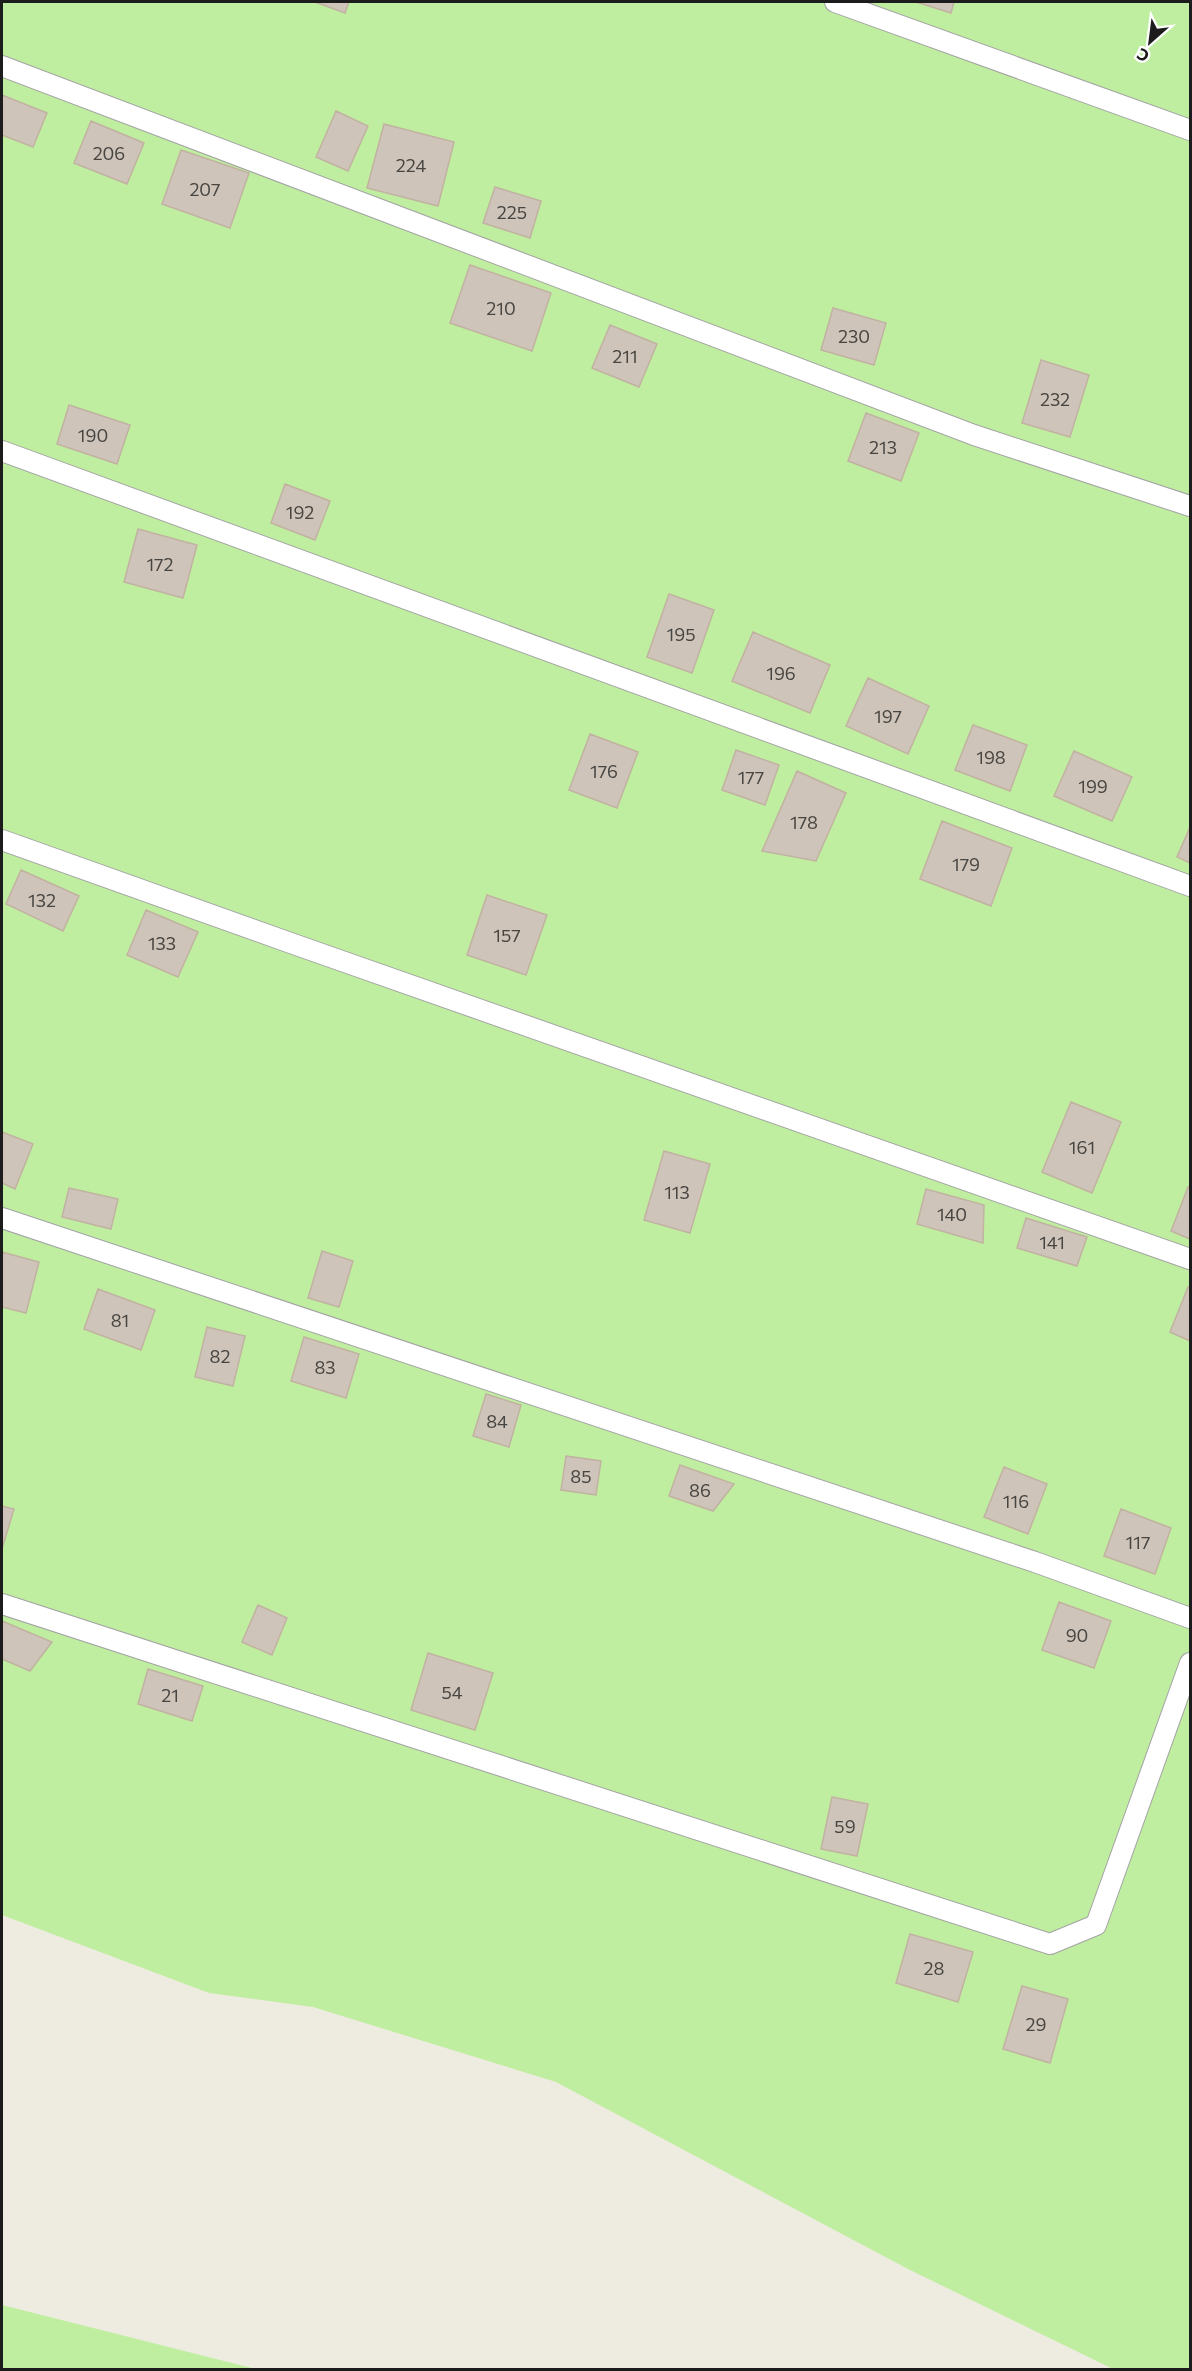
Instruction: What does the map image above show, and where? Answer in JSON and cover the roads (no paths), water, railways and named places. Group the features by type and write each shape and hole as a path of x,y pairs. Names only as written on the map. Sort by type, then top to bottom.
{"lane":[{"path":"835,2 1191,130"},
{"path":"2,66 974,435 1191,506"},
{"path":"2,451 1191,886"},
{"path":"2,840 1191,1259"},
{"path":"2,1218 1035,1562 1191,1618"},
{"path":"2,1604 1050,1944 1096,1925 1191,1663"}]}
